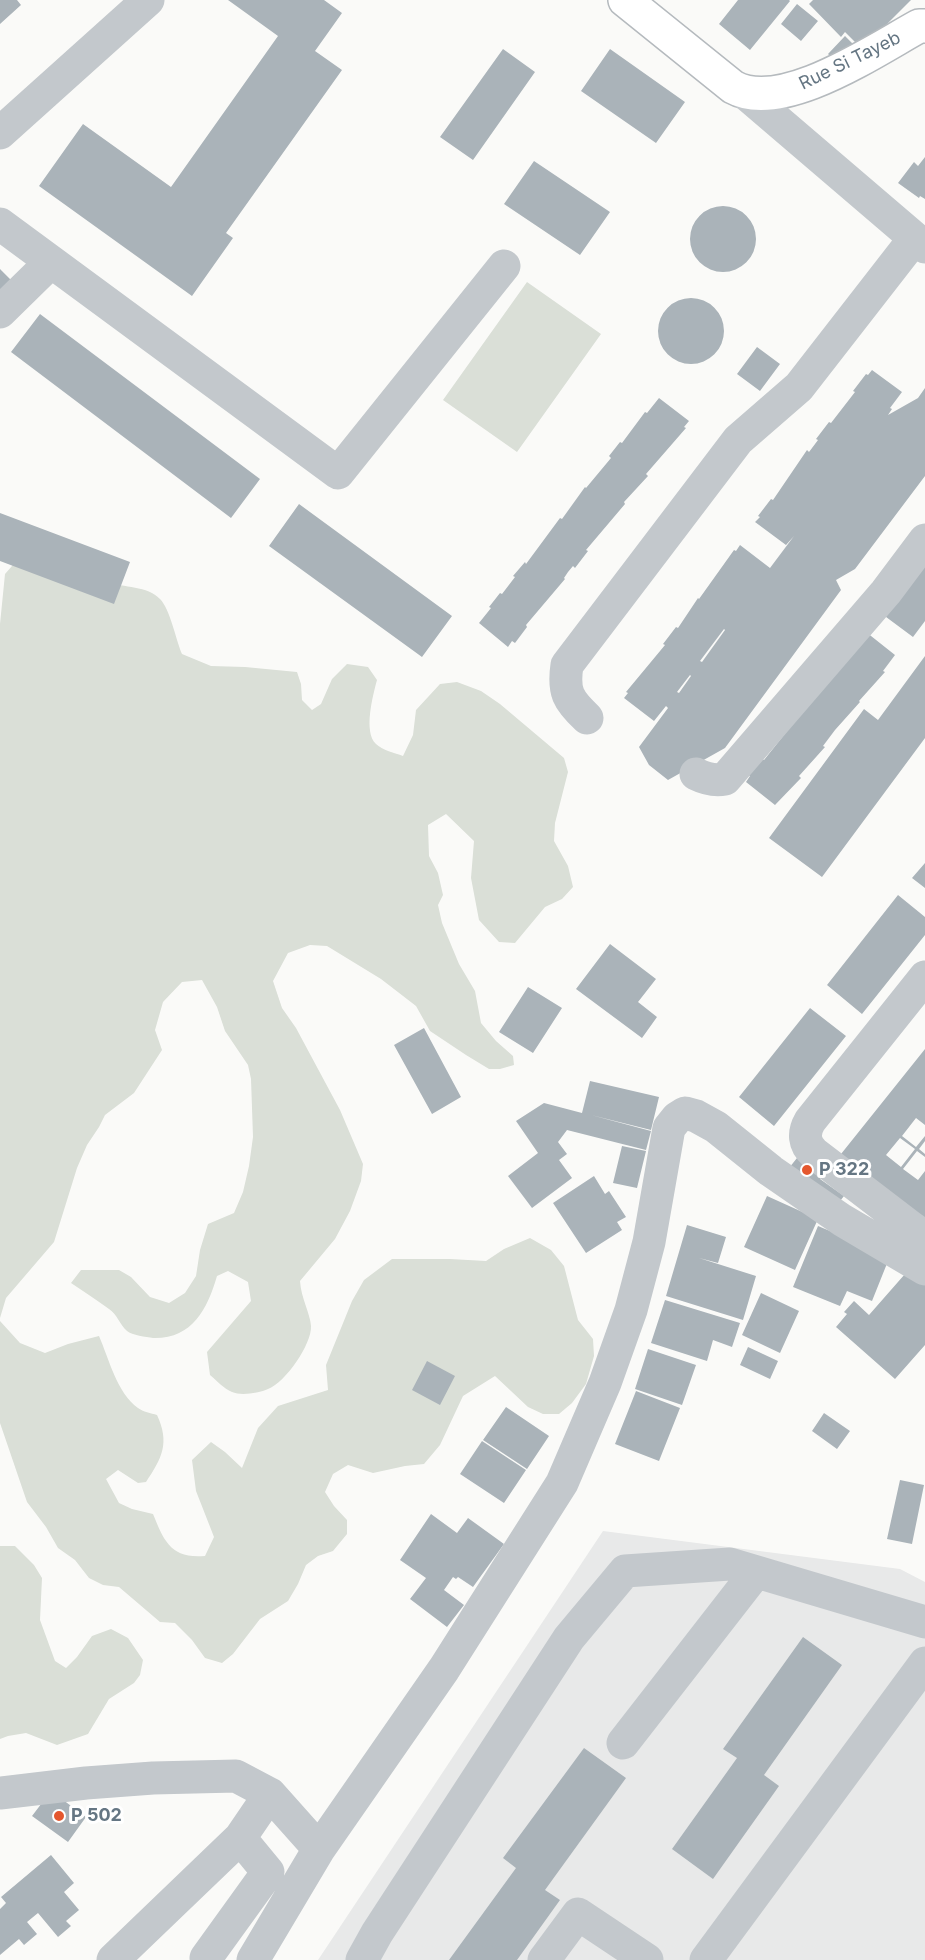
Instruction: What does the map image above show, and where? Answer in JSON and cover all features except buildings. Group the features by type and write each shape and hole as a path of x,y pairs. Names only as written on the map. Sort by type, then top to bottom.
{"main road":[{"path":"625,0 733,87 745,93"},
{"name":"Rue Si Tayeb","path":"745,93 770,93 798,89 923,24"}],"street":[{"path":"0,133 136,3"},
{"path":"587,718 571,703 564,684 567,666 738,440 799,387 920,243 745,93"},
{"path":"0,224 338,474 504,266"},
{"path":"0,312 51,262"},
{"path":"696,774 716,781 725,779 886,592 925,540"},
{"path":"925,977 810,1121 805,1138 814,1153 912,1228 925,1234"},
{"path":"253,1960 319,1849 444,1669 561,1484 605,1383 631,1310 649,1242 669,1128 677,1118 685,1113 716,1127 771,1171 842,1220 925,1269"},
{"path":"771,1171 791,1146 805,1138"},
{"path":"362,1960 377,1933 569,1638 625,1571 730,1564 925,1622"},
{"path":"623,1743 756,1572"},
{"path":"706,1960 925,1663"},
{"path":"0,1793 153,1778 236,1776 270,1794 319,1849"},
{"path":"113,1960 240,1838 270,1794"},
{"path":"206,1958 268,1872 240,1838"},
{"path":"544,1960 578,1914 647,1960"}],"shaded area":[{"path":"527,282 601,334 517,452 443,400"},
{"path":"19,558 155,595 164,604 170,617 182,654 211,666 297,672 301,684 302,700 312,710 321,704 332,679 347,664 368,667 377,680 370,713 370,731 376,744 389,751 403,756 413,735 416,710 440,684 457,682 481,691 500,704 564,758 568,772 555,823 554,841 568,866 573,887 562,899 545,907 515,943 499,942 479,920 471,878 474,841 446,814 428,825 429,856 438,873 443,895 438,905 442,923 459,964 475,991 481,1023 513,1056 514,1065 489,1069 466,1055 430,1031 416,1006 381,979 327,946 310,945 288,953 273,981 282,1008 296,1028 340,1110 363,1164 361,1181 350,1211 335,1239 300,1281 311,1326 307,1343 296,1362 282,1379 275,1385 250,1394 232,1392 210,1375 207,1352 251,1301 248,1282 228,1271 217,1276 203,1311 188,1328 178,1334 153,1338 127,1331 112,1311 71,1283 81,1270 119,1270 131,1277 150,1297 169,1303 185,1293 196,1276 200,1250 208,1224 234,1213 243,1192 253,1137 251,1079 248,1065 225,1031 217,1007 202,980 182,982 163,1002 155,1030 162,1050 134,1093 105,1115 87,1145 77,1168 54,1242 6,1298 0,1318 0,624 5,574"},
{"path":"530,1238 551,1250 564,1266 578,1320 593,1339 594,1356 586,1384 572,1403 559,1414 543,1414 528,1407 495,1376 463,1396 440,1445 424,1464 373,1473 348,1465 333,1474 325,1492 347,1520 347,1534 333,1551 318,1556 306,1565 288,1601 260,1619 233,1654 222,1663 205,1658 192,1640 175,1623 160,1622 119,1587 103,1585 89,1578 75,1560 58,1548 27,1502 0,1423 0,1321 20,1343 45,1353 99,1336 124,1394 140,1409 157,1415 163,1434 160,1458 146,1482 138,1483 118,1470 106,1479 119,1503 153,1514 170,1546 184,1554 205,1556 214,1537 196,1491 192,1460 211,1442 242,1468 258,1428 278,1406 328,1390 326,1365 352,1301 364,1280 392,1259 486,1261 504,1249"},
{"path":"603,1531 900,1569 925,1582 925,1960 318,1960"},
{"path":"0,1546 15,1546 34,1565 42,1578 40,1620 55,1661 66,1668 92,1636 111,1629 128,1638 143,1660 140,1675 134,1683 109,1699 88,1734 57,1745 26,1733 0,1739"}],"place":[{"name":"P 322","path":"807,1170"},
{"name":"P 502","path":"59,1816"}]}
